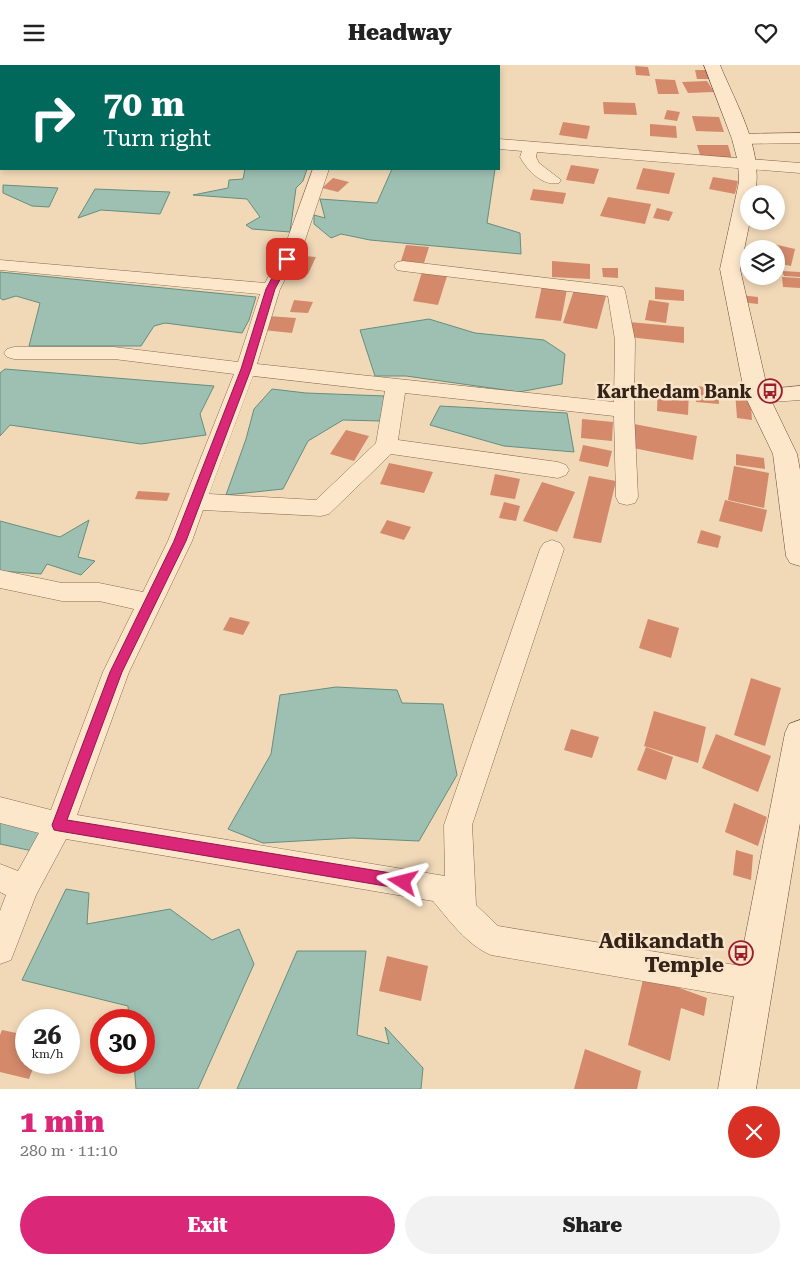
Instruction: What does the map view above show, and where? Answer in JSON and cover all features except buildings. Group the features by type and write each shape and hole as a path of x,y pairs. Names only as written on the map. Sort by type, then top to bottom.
{"main road":[{"path":"712,65 741,139 747,162 748,182 730,269 757,396 785,454 800,556"},
{"path":"737,1089 754,984 800,733"}],"street":[{"path":"741,139 800,138"},
{"path":"500,144 800,167"},
{"path":"531,146 528,157 533,166 553,180"},
{"path":"0,949 12,883 59,825 116,672 180,541 246,369 271,289 294,243 321,170"},
{"path":"0,265 271,289"},
{"path":"403,266 616,291 625,340 624,410 627,497"},
{"path":"14,353 114,353 624,410"},
{"path":"195,501 321,508 386,446 396,385"},
{"path":"757,396 800,393"},
{"path":"386,446 558,470"},
{"path":"461,912 458,825 552,549"},
{"path":"0,579 62,592 99,593 149,603"},
{"path":"0,811 59,825 441,888 461,912 491,940 754,984"}],"shaded area":[{"path":"245,170 307,170 303,181 296,188 290,232 252,229 246,225 260,217 247,199 193,195 228,188 229,180 243,179"},
{"path":"392,170 495,170 487,223 520,233 521,254 370,240 341,234 331,238 314,224 314,215 325,218 320,199 377,203"},
{"path":"3,185 58,188 49,207 32,206 3,193"},
{"path":"95,189 170,192 160,214 101,210 78,218"},
{"path":"0,272 256,297 249,320 242,333 165,323 154,326 141,346 29,346 40,303 16,296 3,300 0,298"},
{"path":"429,319 475,333 544,340 565,354 562,384 519,392 406,376 375,376 360,330"},
{"path":"5,369 214,386 200,414 206,435 141,444 10,425 0,436 0,373"},
{"path":"272,389 306,393 385,396 380,421 343,420 308,441 283,489 226,495 246,439 254,409"},
{"path":"440,406 567,413 574,452 504,446 430,425"},
{"path":"89,520 78,557 95,561 81,575 47,564 41,574 0,571 0,521 60,537"},
{"path":"336,687 397,690 402,703 443,704 457,775 419,841 352,838 263,843 228,829 271,754 280,695"},
{"path":"0,822 55,833 42,853 0,844"},
{"path":"66,889 89,893 87,924 170,909 212,940 239,929 254,964 198,1089 136,1089 135,1074 155,1074 155,1009 128,1009 128,1006 22,980"},
{"path":"297,951 366,951 357,1035 389,1044 385,1027 423,1068 421,1089 237,1089"}],"place":[{"name":"Karthedam Bank","path":"770,391"},
{"name":"Adikandath Temple","path":"741,953"}],"route":[{"path":"287,259 271,289 246,369 180,541 116,672 59,825 403,882"}]}
